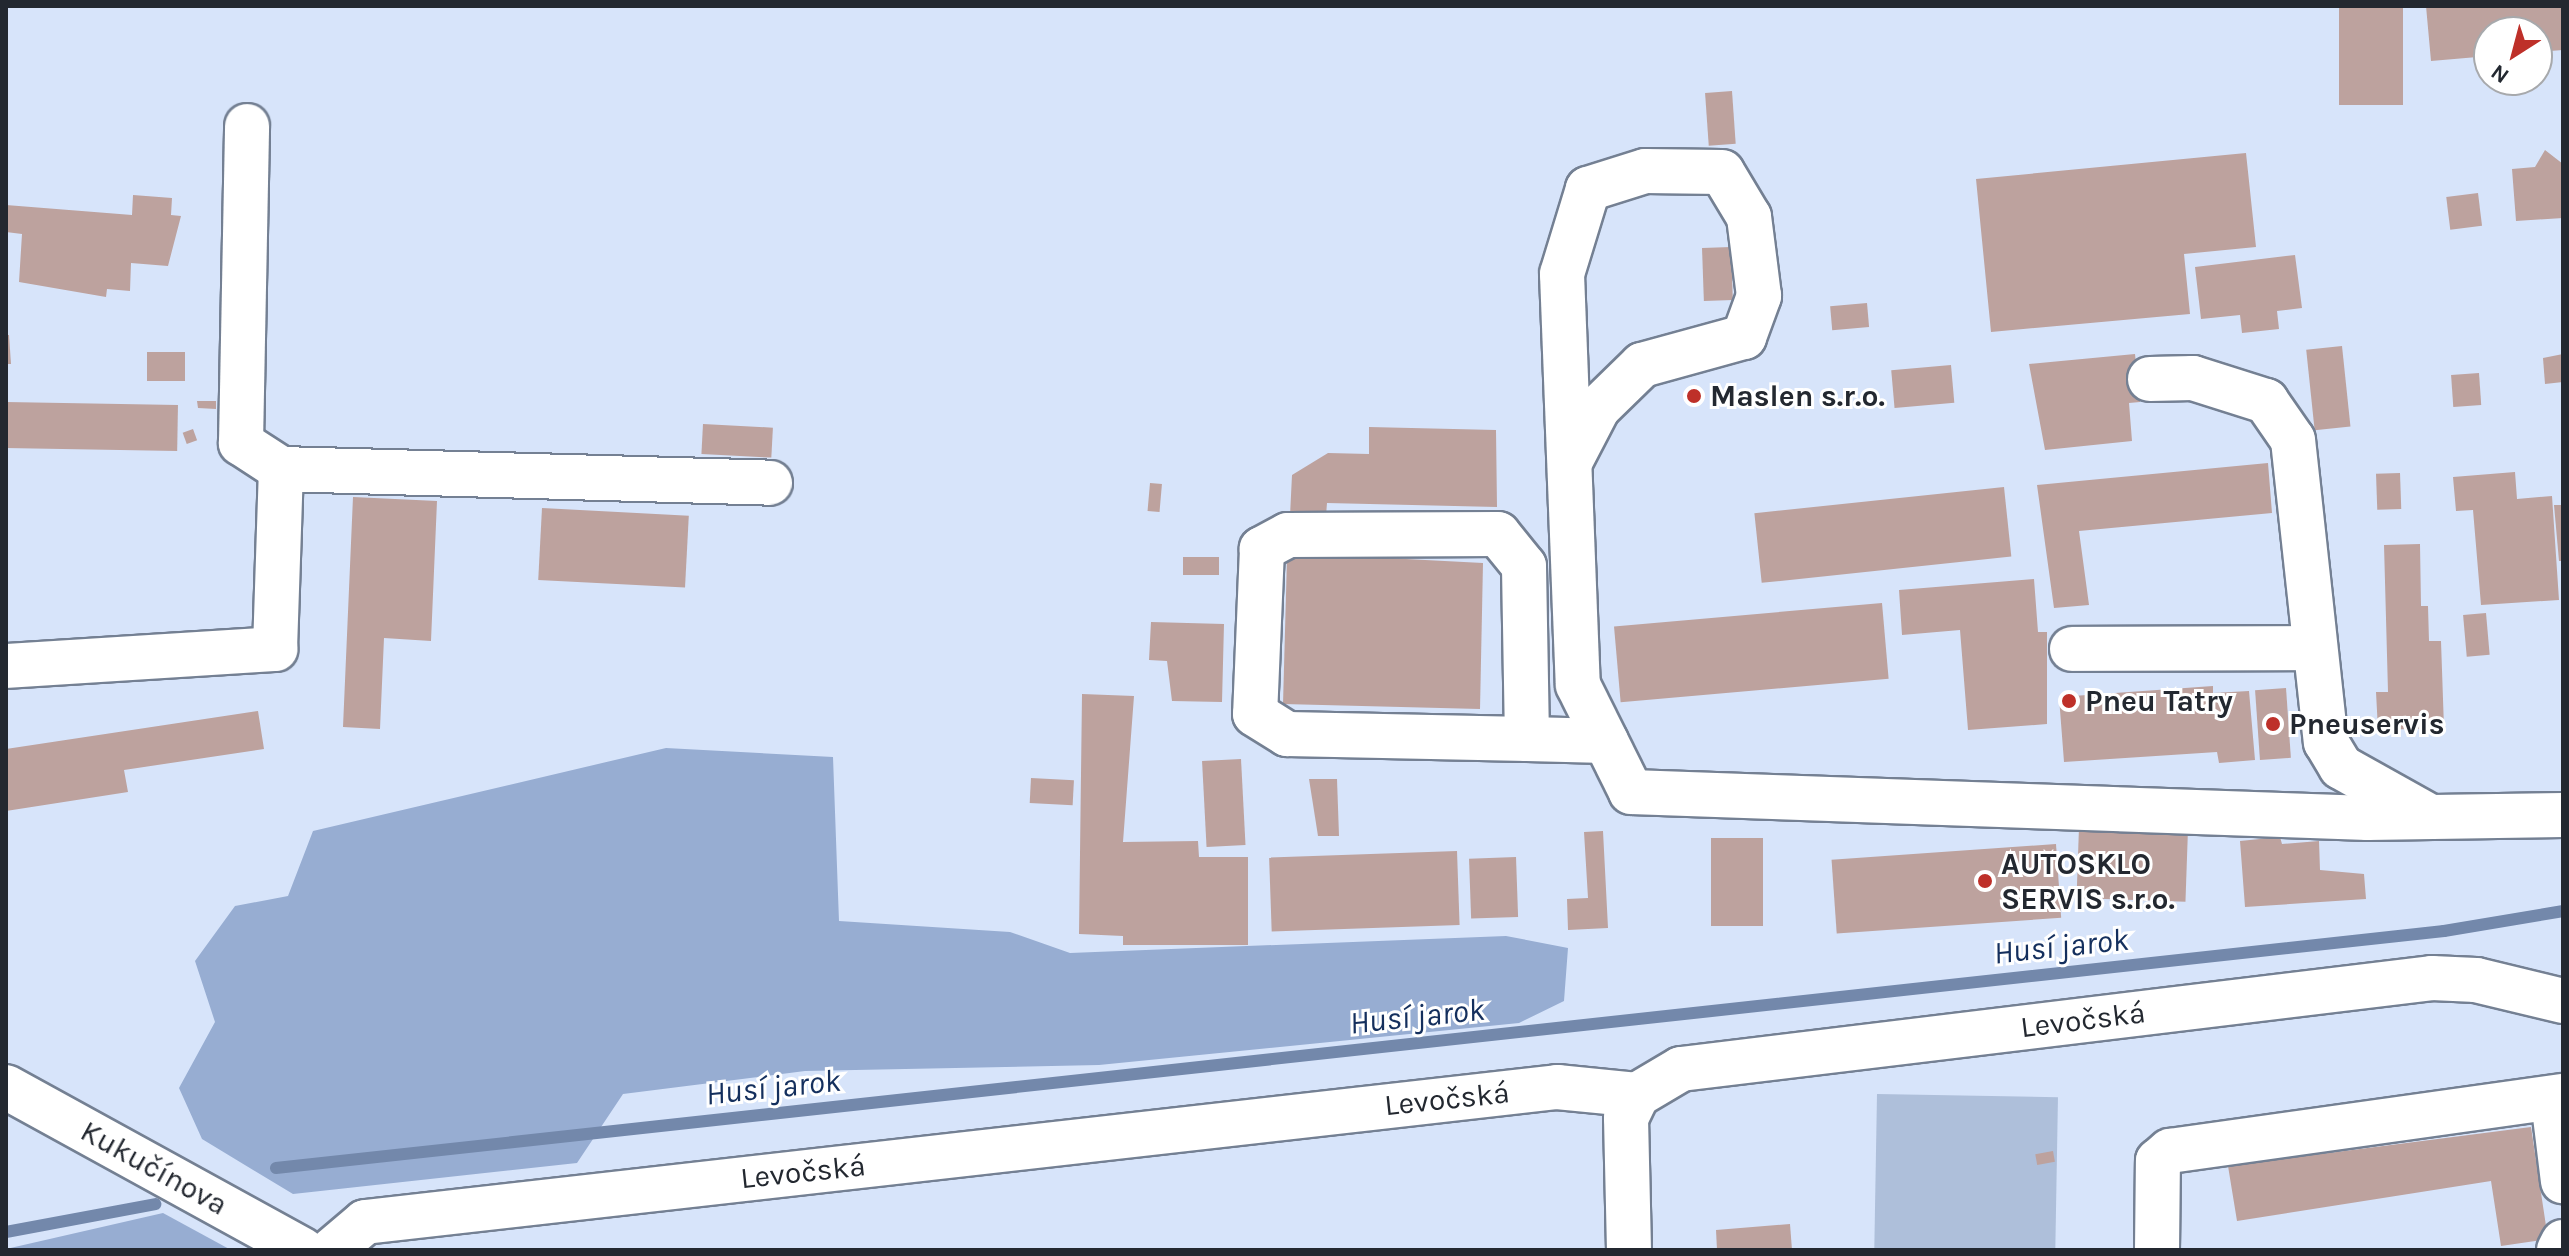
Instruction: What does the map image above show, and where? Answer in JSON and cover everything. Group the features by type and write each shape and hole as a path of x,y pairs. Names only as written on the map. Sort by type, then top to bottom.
{"street":[{"path":"247,126 241,443 281,469 770,483"},
{"path":"1570,462 1598,408 1642,365 1744,337 1759,296 1749,217 1722,172 1645,171 1588,189 1562,274 1578,685 1631,792 2431,817 2563,815"},
{"path":"2150,379 2193,378 2266,401 2293,440 2326,742 2341,767 2431,817"},
{"path":"6,666 275,649 281,469"},
{"path":"1527,739 1524,566 1498,534 1288,535 1262,549 1255,714 1287,734 1606,741"},
{"path":"2072,649 2315,648"},
{"name":"Levočská","path":"332,1250 365,1222 1557,1087 1637,1095 1681,1069 2432,978 2476,980 2563,1001"},
{"name":"Kukučínova","path":"6,1087 286,1241"},
{"path":"1629,1250 1624,1146 1637,1095"},
{"path":"2157,1250 2158,1161 2170,1151 2558,1098 2563,1181"},
{"path":"2559,1250 2563,1242"}],"shaded area":[{"path":"666,748 833,757 839,921 1010,932 1070,953 1506,936 1568,948 1564,1001 1519,1023 1099,1065 805,1071 623,1094 577,1163 293,1194 202,1139 179,1088 215,1022 195,961 235,906 288,896 313,831"},
{"path":"1877,1094 2058,1097 2055,1250 1874,1250"},
{"path":"163,1213 231,1250 6,1250 6,1249"}],"building":[{"path":"2339,6 2403,6 2403,105 2339,105"},
{"path":"2426,6 2563,6 2563,50 2553,51 2553,16 2473,16 2473,57 2431,61"},
{"path":"1732,91 1736,144 1709,146 1705,93"},
{"path":"2545,150 2563,164 2563,218 2516,221 2512,169 2535,167"},
{"path":"2246,153 2256,247 2184,254 2190,314 1991,332 1976,179"},
{"path":"2478,193 2482,226 2450,230 2446,197"},
{"path":"133,195 172,198 171,215 181,216 168,266 131,263 130,291 107,289 106,297 19,282 22,234 6,232 6,205 132,215"},
{"path":"1731,247 1733,300 1704,301 1702,248"},
{"path":"2295,255 2302,308 2277,311 2279,329 2242,333 2240,315 2201,319 2195,267"},
{"path":"1867,303 1869,327 1832,330 1830,306"},
{"path":"6,335 9,335 11,364 6,364"},
{"path":"2342,346 2350,427 2315,430 2306,350"},
{"path":"147,352 185,352 185,381 147,381"},
{"path":"2135,354 2140,402 2129,403 2132,441 2045,450 2029,364"},
{"path":"2563,354 2563,382 2545,384 2543,358"},
{"path":"1951,365 1954,403 1895,408 1891,370"},
{"path":"2479,373 2481,405 2453,407 2451,375"},
{"path":"197,401 216,401 216,409 198,408"},
{"path":"6,402 178,405 177,451 6,448"},
{"path":"703,424 773,428 771,458 701,454"},
{"path":"1369,427 1496,430 1497,507 1327,503 1326,516 1290,516 1292,475 1328,453 1369,454"},
{"path":"193,429 197,440 187,444 183,433"},
{"path":"2268,463 2272,513 2079,531 2089,605 2054,608 2037,485"},
{"path":"2515,472 2517,499 2552,496 2559,600 2481,605 2473,510 2456,511 2453,477"},
{"path":"2400,473 2401,509 2377,510 2376,474"},
{"path":"1150,483 1162,484 1160,512 1148,511"},
{"path":"2004,487 2011,557 1762,583 1754,513"},
{"path":"353,497 437,501 431,641 384,638 380,729 343,727"},
{"path":"2554,505 2563,505 2563,561 2559,561"},
{"path":"542,508 689,516 685,588 538,580"},
{"path":"2420,544 2421,606 2428,606 2429,641 2441,641 2444,728 2378,730 2376,692 2388,692 2384,545"},
{"path":"1329,555 1483,563 1480,709 1283,704 1287,558"},
{"path":"1183,557 1219,557 1219,575 1183,575"},
{"path":"2034,579 2038,632 2047,632 2047,724 1968,730 1960,630 1902,635 1899,590"},
{"path":"1882,603 1889,679 1621,702 1614,626"},
{"path":"2486,613 2490,655 2467,657 2463,615"},
{"path":"1151,622 1224,624 1222,702 1172,701 1167,661 1149,660"},
{"path":"2213,686 2213,693 2249,691 2255,760 2219,763 2217,752 2064,762 2059,697"},
{"name":"Pneuservis","path":"2286,688 2291,758 2260,760 2255,690"},
{"path":"1082,694 1134,696 1123,842 1198,841 1199,857 1248,857 1248,945 1123,945 1123,936 1079,934"},
{"path":"258,711 264,749 124,770 128,792 6,811 6,749"},
{"path":"1241,759 1246,845 1207,847 1202,761"},
{"path":"1031,778 1074,780 1073,805 1030,803"},
{"path":"1309,779 1337,779 1339,836 1318,836"},
{"path":"2079,827 2188,831 2185,902 2077,898"},
{"path":"1603,831 1608,928 1568,930 1567,899 1588,898 1584,832"},
{"path":"2280,837 2282,844 2319,841 2320,870 2364,874 2366,899 2245,907 2240,841"},
{"path":"1711,838 1763,838 1763,926 1711,926"},
{"path":"2056,844 2061,918 1837,934 1832,860"},
{"path":"1457,851 1460,925 1272,932 1269,858"},
{"path":"1516,857 1518,917 1471,919 1469,859"},
{"path":"2531,1127 2548,1239 2501,1246 2491,1181 2237,1221 2228,1166"},
{"path":"2053,1151 2055,1162 2037,1165 2035,1154"},
{"path":"1790,1224 1792,1250 1717,1250 1716,1230"}],"waterway":[{"name":"Husí jarok","path":"276,1168 2444,931 2563,911"},
{"name":"Husí jarok","path":"6,1232 155,1204"}],"place":[{"name":"Maslen s.r.o.","path":"1694,396"},
{"name":"Pneu Tatry","path":"2069,701"},
{"name":"Pneuservis","path":"2273,724"},
{"name":"AUTOSKLO SERVIS s.r.o.","path":"1985,881"}]}
